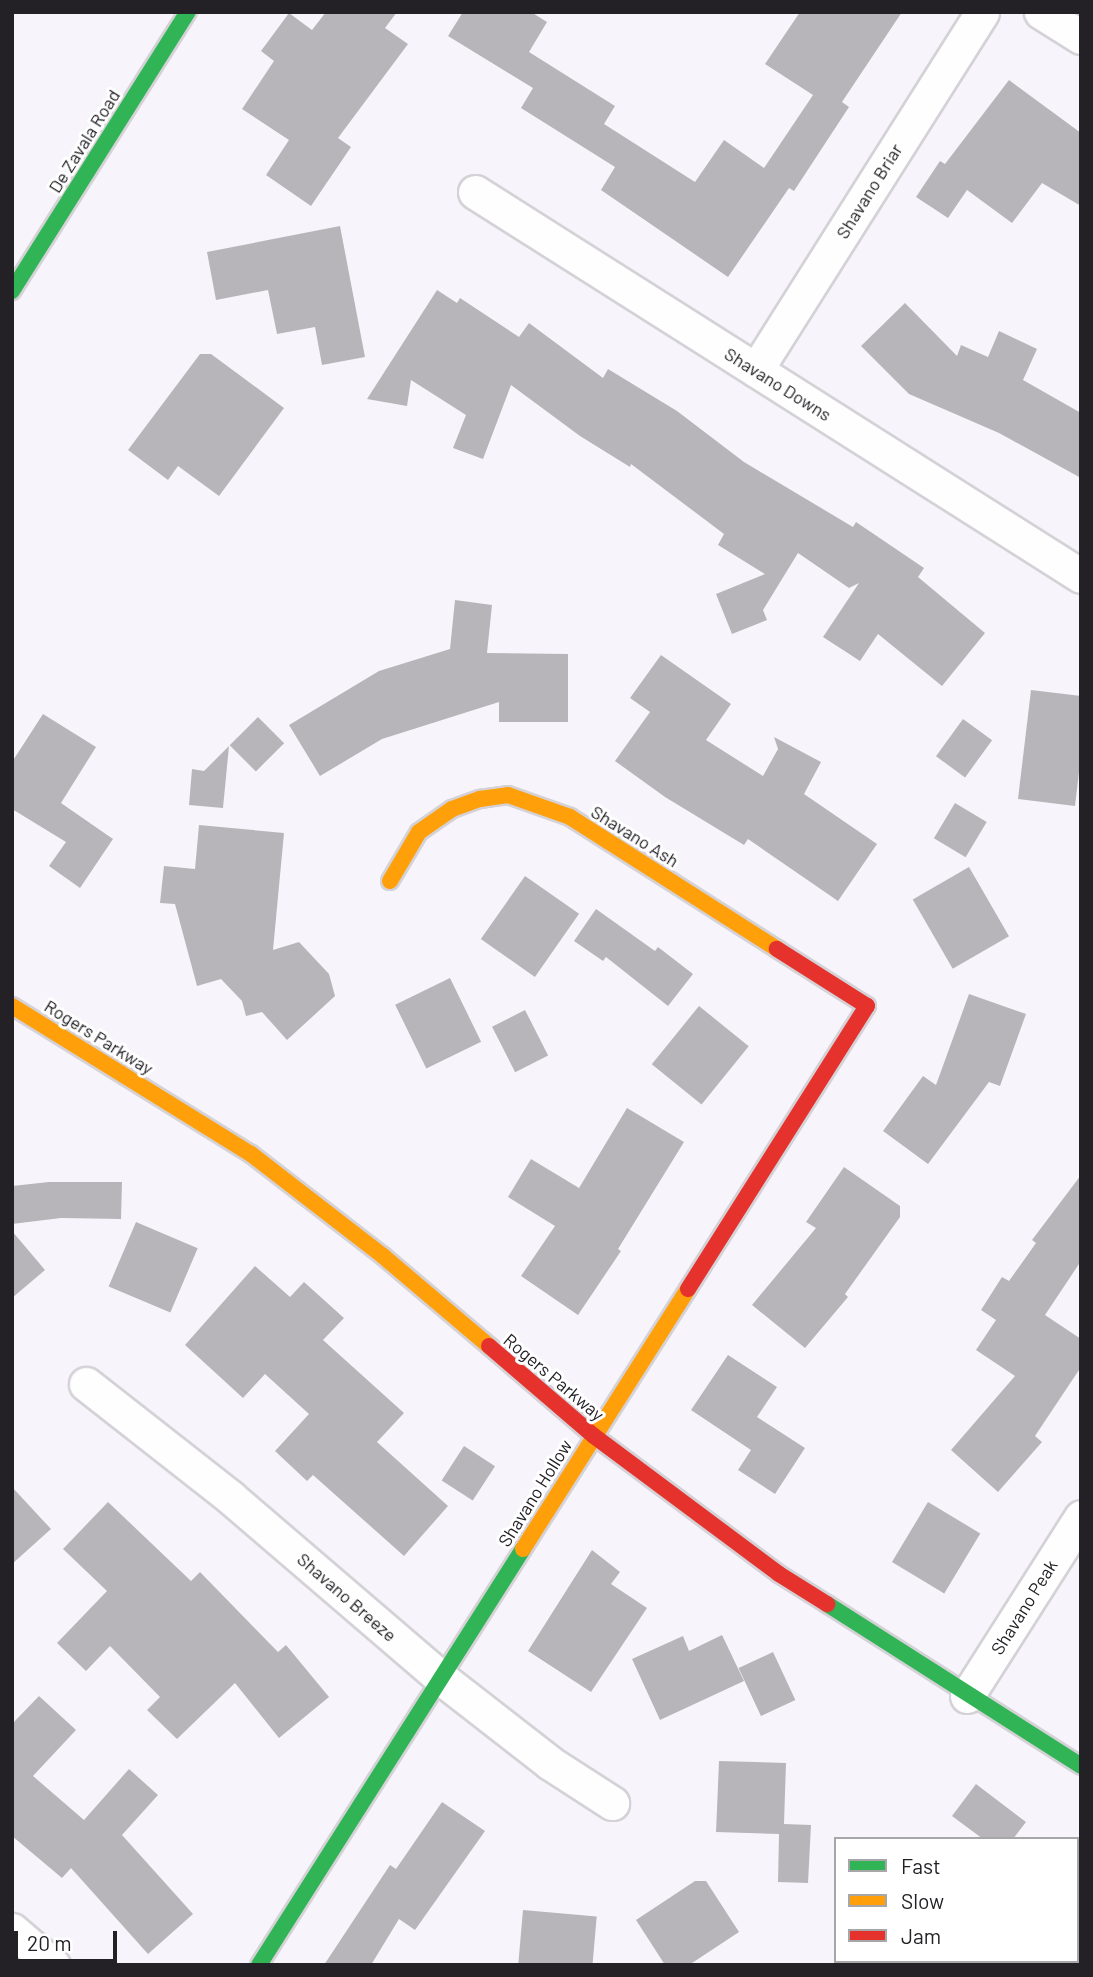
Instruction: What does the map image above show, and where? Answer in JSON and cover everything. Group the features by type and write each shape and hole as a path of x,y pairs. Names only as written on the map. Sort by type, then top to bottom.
{"street":[{"name":"De Zavala Road","path":"12,291 188,12"},
{"name":"Shavano Briar","path":"756,370 982,12"},
{"path":"1041,12 1081,37"},
{"name":"Shavano Downs","path":"475,192 1081,576"},
{"name":"Shavano Ash","path":"390,881 419,832 452,809 480,799 508,795 570,817 866,1006"},
{"name":"Rogers Parkway","path":"12,1006 251,1154 383,1256 594,1436 779,1574 1081,1766"},
{"name":"Shavano Hollow","path":"259,1965 866,1006"},
{"name":"Shavano Breeze","path":"86,1384 230,1497 441,1678 550,1763 612,1803"},
{"name":"Shavano Peak","path":"967,1696 1081,1517"},
{"path":"12,1930 53,1965"}],"building":[{"path":"326,12 397,12 385,28 408,44 338,138 351,147 311,206 266,175 289,140 242,109 274,61 261,51 289,13 312,30"},
{"path":"463,12 531,12 547,22 529,52 615,106 604,124 695,182 724,140 764,168 813,95 765,64 800,12 902,12 842,102 849,107 794,191 789,188 728,277 601,190 615,167 521,108 533,88 448,36"},
{"path":"1009,80 1081,133 1081,206 1042,183 1012,223 967,190 948,218 916,197 940,161 945,164"},
{"path":"340,226 365,357 322,365 315,327 277,334 268,290 216,300 207,252"},
{"path":"437,290 457,303 460,298 519,337 529,323 603,378 608,369 677,411 744,462 853,527 856,522 924,568 918,577 985,633 942,686 878,634 860,661 823,637 859,583 849,588 798,553 763,610 767,620 732,634 716,594 765,574 718,545 724,534 631,464 630,467 580,436 511,385 483,459 453,448 466,415 411,380 407,406 367,399"},
{"path":"905,303 957,356 961,345 988,357 999,331 1037,349 1023,380 1081,413 1081,478 999,433 909,394 861,346"},
{"path":"200,354 211,354 284,408 219,496 178,466 168,480 128,450"},
{"path":"455,600 492,605 487,653 568,654 568,722 499,722 499,702 382,739 320,776 289,725 379,671 450,649"},
{"path":"661,655 731,704 706,740 763,776 778,749 774,737 821,762 804,794 877,844 838,901 748,839 744,845 665,797 615,761 650,712 630,698"},
{"path":"1031,690 1081,696 1081,755 1075,806 1018,799"},
{"path":"43,714 96,747 61,803 113,839 80,888 49,866 66,842 12,809 12,762"},
{"path":"258,717 284,743 256,771 230,745"},
{"path":"963,719 992,740 965,777 936,756"},
{"path":"229,746 223,808 189,805 192,769 204,771"},
{"path":"955,803 987,822 966,857 934,838"},
{"path":"199,825 284,833 273,950 299,942 329,974 335,996 287,1040 262,1012 246,1016 242,1001 221,979 197,986 175,904 160,903 164,866 195,869"},
{"path":"969,867 1009,936 953,969 913,899"},
{"path":"525,876 579,914 535,977 481,939"},
{"path":"596,909 655,951 658,947 693,974 668,1006 606,957 603,961 574,941"},
{"path":"450,978 481,1042 426,1069 395,1005"},
{"path":"969,994 1026,1014 1000,1086 989,1082 928,1164 883,1131 923,1076 936,1085"},
{"path":"699,1006 749,1046 702,1105 652,1064"},
{"path":"525,1010 548,1055 515,1072 492,1027"},
{"path":"627,1108 684,1142 618,1249 621,1251 578,1315 521,1276 555,1226 508,1197 531,1159 579,1188"},
{"path":"844,1167 900,1206 900,1217 845,1294 848,1297 805,1348 752,1305 816,1228 806,1222"},
{"path":"1081,1175 1081,1261 1045,1315 1081,1339 1081,1367 1035,1436 1042,1442 998,1492 951,1450 1015,1376 976,1350 996,1320 981,1310 1002,1277 1009,1281 1036,1243 1032,1240"},
{"path":"49,1182 122,1182 121,1219 61,1218 12,1224 12,1186"},
{"path":"136,1222 198,1248 170,1313 109,1286"},
{"path":"12,1231 45,1270 12,1298"},
{"path":"255,1266 290,1297 304,1282 344,1318 323,1340 404,1413 377,1442 448,1506 404,1556 313,1475 307,1481 275,1451 309,1414 265,1374 243,1398 185,1345"},
{"path":"728,1355 777,1387 757,1417 805,1448 775,1494 738,1470 751,1450 691,1410"},
{"path":"464,1446 495,1466 473,1501 442,1480"},
{"path":"12,1487 51,1529 12,1564"},
{"path":"108,1502 191,1581 200,1572 278,1652 286,1645 329,1697 279,1738 235,1683 177,1739 147,1710 160,1697 110,1646 86,1671 57,1643 107,1591 63,1549"},
{"path":"928,1502 980,1533 944,1593 892,1562"},
{"path":"592,1550 620,1572 611,1584 647,1608 591,1692 528,1651"},
{"path":"722,1635 744,1681 660,1720 632,1659 683,1636 689,1651"},
{"path":"773,1652 795,1700 761,1716 739,1668"},
{"path":"39,1696 76,1730 33,1776 84,1820 129,1769 158,1795 122,1835 193,1914 148,1954 71,1868 62,1878 12,1836 12,1724"},
{"path":"719,1761 786,1763 784,1824 811,1825 808,1883 778,1882 779,1834 716,1832"},
{"path":"976,1784 1026,1822 1015,1837 980,1837 952,1816"},
{"path":"442,1802 485,1831 415,1930 399,1919 371,1965 324,1965 390,1865 396,1869"},
{"path":"695,1881 706,1881 739,1932 689,1965 665,1965 636,1920"},
{"path":"523,1910 597,1916 592,1965 518,1965"}],"traffic: fast":[{"path":"12,291 188,12"},
{"path":"259,1965 523,1549"},
{"path":"827,1604 1081,1766"}],"traffic: slow":[{"path":"390,881 419,832 452,809 480,799 508,795 570,817 777,949"},
{"path":"12,1006 251,1154 383,1256 489,1346"},
{"path":"523,1549 688,1289"}],"traffic: jam":[{"path":"688,1289 867,1006 777,949"},
{"path":"489,1346 594,1436 779,1574 827,1604"}]}
